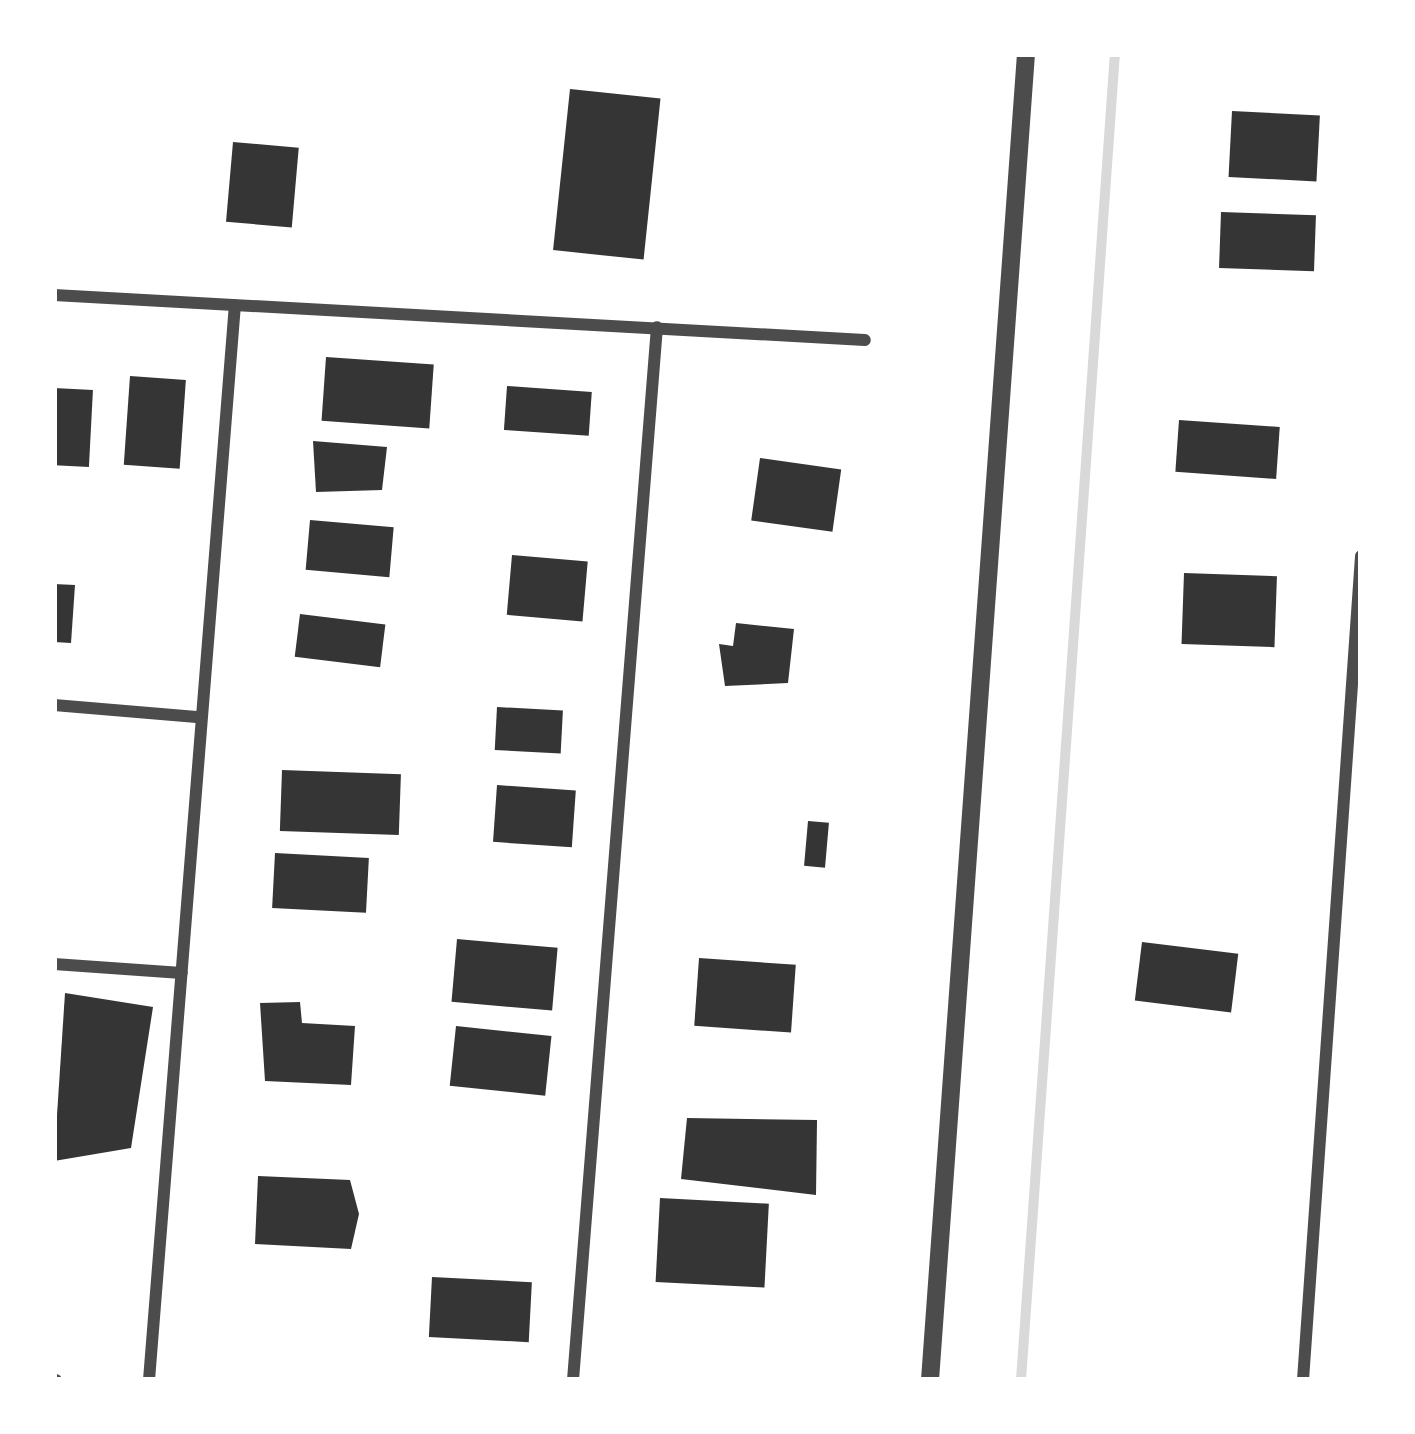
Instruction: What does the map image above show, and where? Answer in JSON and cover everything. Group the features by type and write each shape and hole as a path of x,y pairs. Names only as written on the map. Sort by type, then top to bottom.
{"street":[{"path":"930,1380 1026,54"},
{"path":"54,296 865,340"},
{"path":"149,1380 182,973 196,717 235,305"},
{"path":"573,1380 657,327"},
{"path":"1303,1380 1361,556"},
{"path":"54,705 196,717"},
{"path":"54,964 182,973"}],"building":[{"path":"570,89 661,99 644,260 553,250"},
{"path":"1232,111 1320,116 1316,182 1229,177"},
{"path":"233,142 299,148 292,227 226,222"},
{"path":"1221,212 1316,215 1314,271 1219,268"},
{"path":"326,357 434,365 429,428 322,421"},
{"path":"130,376 186,380 180,469 124,465"},
{"path":"507,386 592,392 589,436 504,430"},
{"path":"54,388 93,390 89,467 54,465"},
{"path":"1179,420 1280,427 1276,479 1175,472"},
{"path":"313,441 387,447 382,490 316,492"},
{"path":"760,458 841,469 832,532 751,520"},
{"path":"310,520 394,527 389,577 306,570"},
{"path":"512,555 588,562 582,621 507,615"},
{"path":"1184,573 1277,576 1274,647 1182,644"},
{"path":"54,584 75,585 71,643 54,642"},
{"path":"300,614 385,624 380,667 295,657"},
{"path":"736,623 794,629 788,683 725,686 719,644 733,646"},
{"path":"497,707 563,710 561,753 495,750"},
{"path":"282,770 401,774 399,835 280,831"},
{"path":"497,785 576,791 572,847 493,842"},
{"path":"808,821 829,823 825,868 804,866"},
{"path":"275,853 369,858 366,913 272,908"},
{"path":"457,939 558,948 552,1011 452,1002"},
{"path":"1142,942 1238,954 1231,1012 1135,1001"},
{"path":"699,958 796,965 791,1033 694,1026"},
{"path":"65,993 153,1007 131,1148 54,1161"},
{"path":"300,1002 302,1023 355,1026 351,1085 265,1081 260,1003"},
{"path":"456,1026 551,1036 545,1096 450,1086"},
{"path":"687,1118 817,1120 816,1195 681,1179"},
{"path":"258,1176 350,1180 359,1214 351,1249 255,1244"},
{"path":"660,1198 769,1204 764,1288 656,1282"},
{"path":"432,1277 532,1282 529,1342 429,1337"}],"waterway":[{"path":"1021,1380 1115,54"}]}
